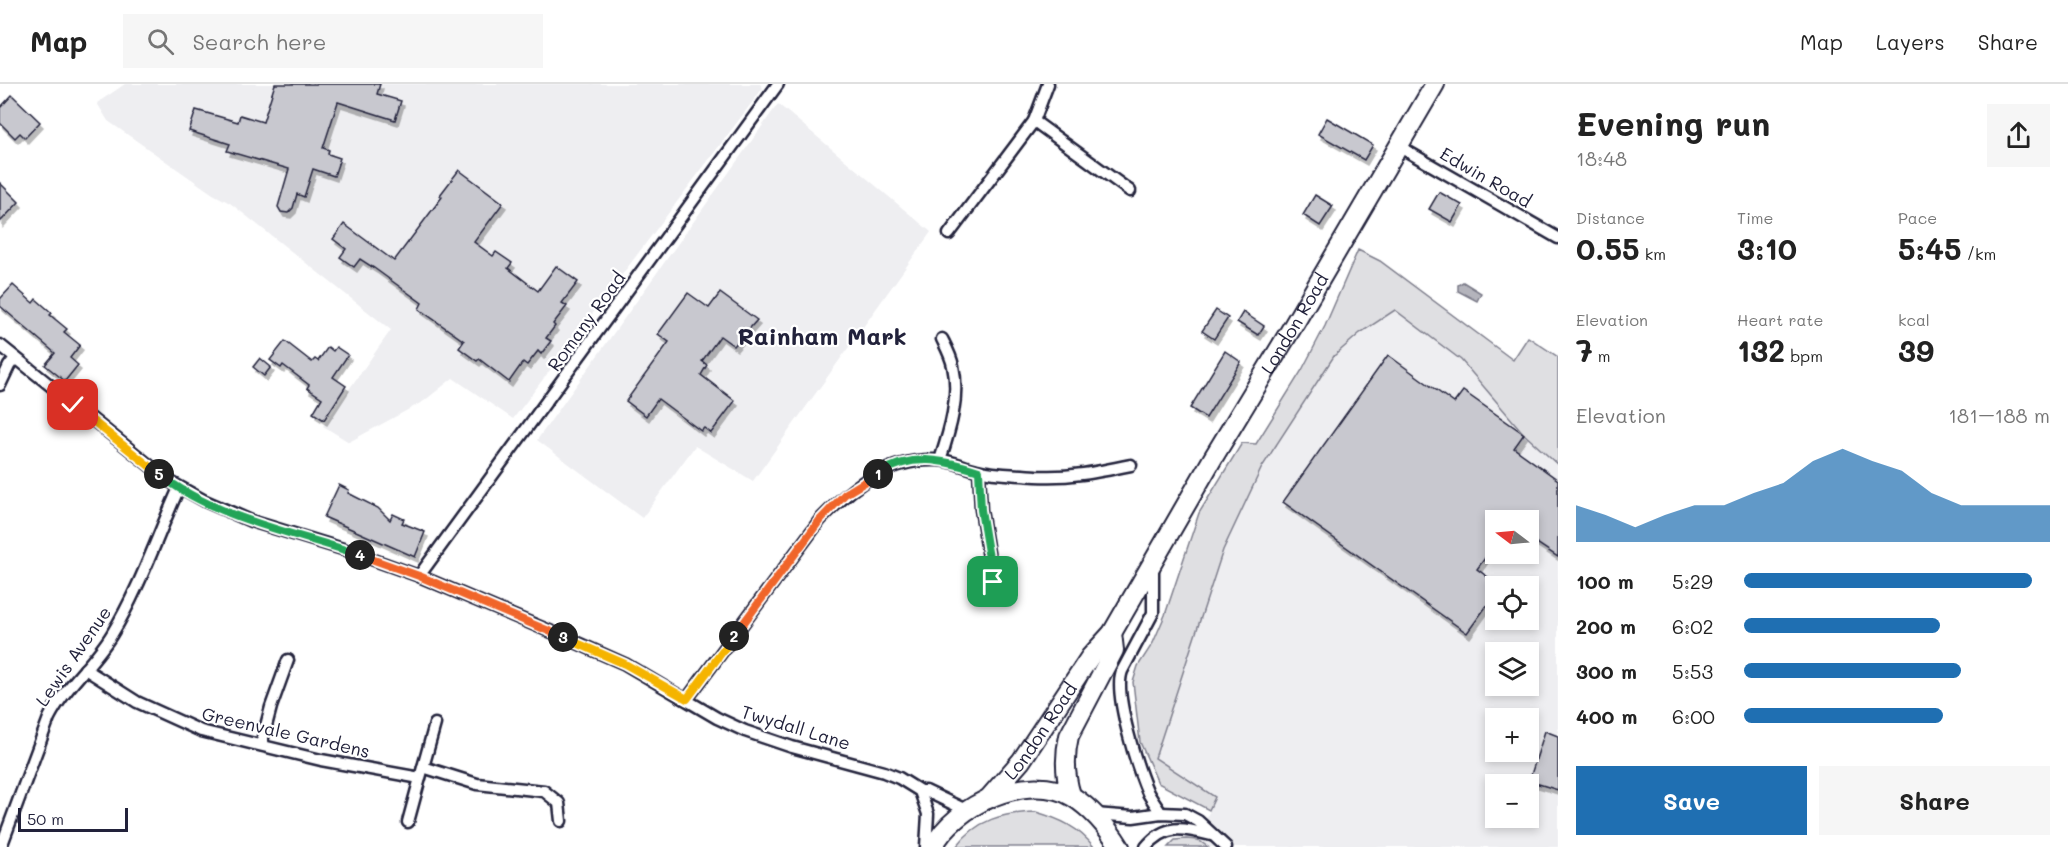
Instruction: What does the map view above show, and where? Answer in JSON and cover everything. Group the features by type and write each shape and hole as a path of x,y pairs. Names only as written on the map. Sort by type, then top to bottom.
{"main road":[{"name":"London Road","path":"988,799 1021,761 1090,657 1113,633 1213,458 1435,84"},
{"name":"London Road","path":"1071,795 1066,776 1066,750 1069,736 1114,650 1113,633"},
{"path":"933,847 951,822 966,810 1010,790 1033,788 1071,795 1095,814 1120,847"}],"street":[{"name":"Romany Road","path":"419,576 778,84"},
{"path":"949,234 1034,122 1048,84"},
{"path":"1034,122 1130,191"},
{"name":"Edwin Road","path":"1398,146 1558,237"},
{"path":"940,460 951,425 956,392 953,365 942,339"},
{"name":"Twydall Lane","path":"0,345 179,488 251,522 346,550 419,576 625,664 745,731 792,747 884,772 920,791 926,791 966,810"},
{"path":"0,385 15,358"},
{"path":"687,699 820,520 845,494 888,468 911,461 940,460 979,471 1073,477 1131,465"},
{"path":"979,471 981,510 993,582"},
{"name":"Lewis Avenue","path":"1,847 49,718 59,700 105,645 126,609 179,488"},
{"name":"London Road","path":"1153,562 1153,612 1122,671 1120,682 1138,769 1149,796 1161,813"},
{"path":"261,745 271,707 288,660"},
{"name":"Greenvale Gardens","path":"86,669 137,702 201,731 321,760 422,772 477,784 544,791 559,803 561,821"},
{"path":"408,822 435,724"},
{"path":"920,791 928,814 926,847"},
{"path":"1095,814 1133,817 1161,813 1185,814 1198,821 1226,847"},
{"path":"1146,847 1152,840 1171,829 1183,828 1214,836"}],"shaded area":[{"path":"125,84 760,84 763,88 513,419 453,378 424,401 349,442 323,426 391,330 230,203 213,194 108,121 97,103"},
{"path":"778,104 931,232 753,481 695,446 642,518 537,440"},
{"path":"1358,250 1380,261 1513,360 1528,337 1558,357 1558,465 1524,434 1461,360 1395,310 1360,333 1334,356 1262,467 1223,550 1155,758 1215,797 1209,810 1158,783 1140,742 1133,682 1138,666 1153,643 1165,615 1199,513 1242,443 1256,444 1302,370 1325,326"},
{"path":"1463,282 1481,293 1477,301 1458,291 1458,285"},
{"path":"1395,310 1461,360 1521,430 1558,465 1558,847 1208,847 1198,840 1214,799 1155,758 1223,550 1262,467 1332,359 1378,319"},
{"path":"1036,812 1068,825 1082,834 1094,847 956,847 973,830 992,819"},
{"path":"1175,840 1198,840 1208,847 1168,847"}],"building":[{"path":"275,84 380,84 377,94 401,101 395,120 338,102 323,148 329,150 328,154 340,158 334,176 313,169 304,197 297,194 293,208 288,213 281,212 278,207 289,169 227,151 230,144 189,131 196,110 238,122 240,115 263,122"},
{"path":"12,95 40,122 25,138 20,133 15,138 0,123 0,108"},
{"path":"1327,118 1373,145 1364,160 1318,134"},
{"path":"459,170 503,203 474,242 493,256 496,252 512,263 508,268 538,291 556,266 578,282 562,303 567,306 553,324 555,326 546,338 551,341 541,354 538,351 527,365 523,362 509,382 479,359 477,361 459,348 464,341 419,309 422,303 360,259 354,267 340,257 346,249 333,239 344,224 394,261 442,197 440,195"},
{"path":"0,183 19,202 0,222"},
{"path":"1439,192 1462,205 1452,222 1429,209"},
{"path":"1315,195 1333,206 1320,226 1303,215"},
{"path":"13,285 33,303 36,299 52,313 50,315 67,329 64,332 80,345 70,358 78,365 65,381 45,365 55,353 0,306 0,299"},
{"path":"688,293 709,308 720,293 757,320 734,346 720,336 702,361 707,365 701,375 735,401 711,433 704,428 701,431 658,399 646,416 626,401 669,342 658,334"},
{"path":"1216,310 1228,318 1214,339 1202,331"},
{"path":"1243,312 1264,326 1258,335 1237,322"},
{"path":"285,341 312,362 315,359 318,361 328,347 333,351 336,347 348,355 333,377 346,386 324,420 313,413 322,398 307,388 309,385 283,365 281,368 270,360"},
{"path":"1225,351 1241,362 1206,418 1190,408"},
{"path":"1388,355 1454,403 1463,391 1524,434 1514,448 1558,480 1558,557 1539,544 1539,510 1485,510 1485,558 1477,569 1486,576 1485,608 1467,633 1283,502"},
{"path":"260,358 271,367 264,376 253,367"},
{"path":"339,485 349,490 348,493 378,508 390,520 393,514 404,519 402,523 425,532 415,557 324,517"},
{"path":"1545,731 1558,736 1558,790 1539,784 1539,774 1531,774 1535,762 1539,762 1539,750"}],"district":[{"name":"Rainham Mark","path":"822,335"}],"route":[{"path":"73,405 169,481 205,501 251,522 346,550 419,576 625,664 687,699 820,520 845,494 888,468 911,461 940,460 979,471 981,510 993,582"}]}
